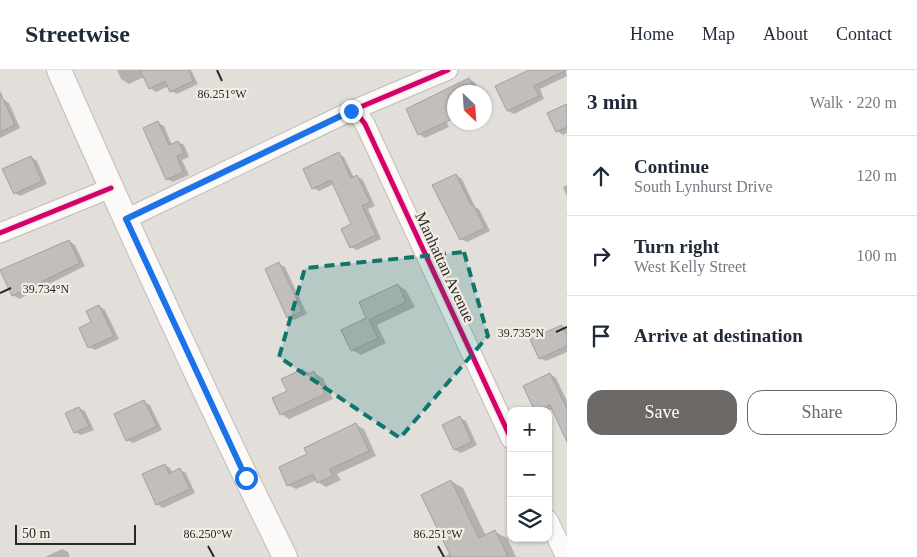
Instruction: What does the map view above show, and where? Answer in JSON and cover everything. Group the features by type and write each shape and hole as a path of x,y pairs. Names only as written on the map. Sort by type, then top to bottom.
{"main road":[{"path":"59,70 111,188 242,470 285,557"}],"street":[{"path":"126,219 351,111 448,70"},
{"name":"Manhattan Avenue","path":"351,111 359,116 365,124 507,430"},
{"path":"0,232 111,188"},
{"path":"552,528 566,557"}],"highlighted area":[{"path":"464,252 488,336 400,438 279,357 305,268"}],"building":[{"path":"140,70 189,70 193,81 170,92 165,81 149,89"},
{"path":"529,70 567,70 534,86 539,96 507,111 495,86"},
{"path":"469,78 472,85 455,85"},
{"path":"447,89 447,121 418,135 406,109"},
{"path":"0,92 15,125 0,132"},
{"path":"567,104 567,127 556,132 547,113"},
{"path":"158,121 169,145 178,141 184,153 177,156 183,172 166,180 143,128"},
{"path":"339,152 351,178 357,175 370,202 362,206 376,235 350,248 341,229 351,224 331,180 312,189 303,169"},
{"path":"31,156 42,181 14,194 2,169"},
{"path":"456,174 485,228 460,240 432,185"},
{"path":"69,240 80,263 12,296 0,270"},
{"path":"279,262 302,311 287,318 265,269"},
{"path":"398,284 406,302 369,320 378,338 351,351 341,330 366,318 359,302"},
{"path":"99,305 114,336 88,348 79,328 91,322 86,311"},
{"path":"562,325 567,335 567,346 539,359 530,339"},
{"path":"303,369 306,375 314,371 325,394 280,415 272,398 287,391 281,379"},
{"path":"550,373 567,409 567,442 552,407 550,405 533,407 523,386"},
{"path":"144,400 157,426 126,441 114,414"},
{"path":"79,407 89,426 74,433 65,413"},
{"path":"460,416 472,442 454,450 442,425"},
{"path":"356,423 369,451 330,469 333,476 317,483 313,474 287,486 279,467 307,454 304,448"},
{"path":"165,464 169,474 180,468 190,489 156,505 142,474"},
{"path":"451,480 479,538 495,530 508,557 451,557 421,495"}],"cycle path":[{"path":"126,219 351,111 448,70"},
{"path":"351,111 359,116 365,124 507,430"},
{"path":"0,233 111,188"}],"route":[{"path":"246,478 126,219 351,111"}]}
